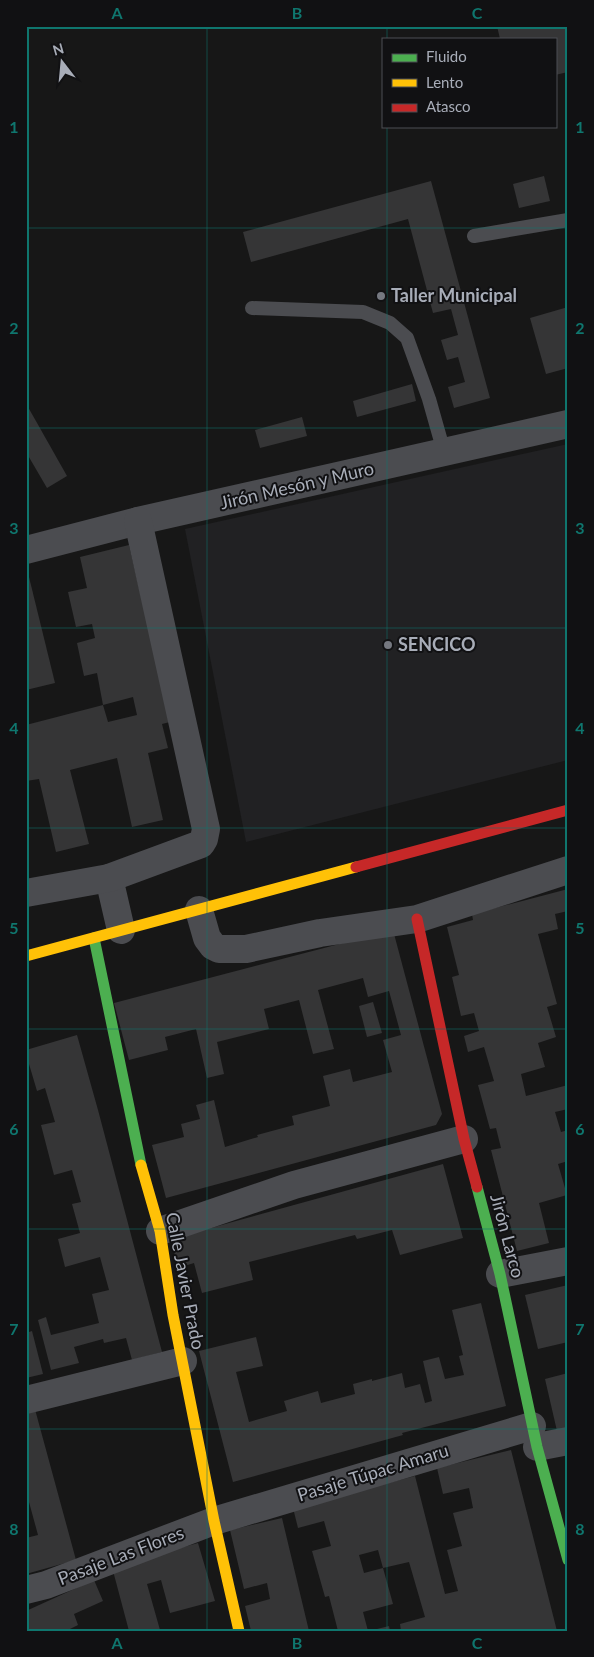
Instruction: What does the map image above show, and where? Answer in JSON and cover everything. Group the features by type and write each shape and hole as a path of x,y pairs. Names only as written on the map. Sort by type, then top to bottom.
{"main road":[{"path":"26,956 568,810"},
{"name":"Jirón Larco","path":"417,919 464,1139 500,1274 534,1437 568,1560"},
{"name":"Calle Javier Prado","path":"94,938 140,1160 160,1231 214,1521 239,1631"}],"street":[{"name":"Jirón Mesón y Muro","path":"26,550 138,521 568,424"},
{"path":"26,893 109,878 201,844 204,839 206,829 138,521"},
{"path":"198,910 210,943 219,949 246,949 320,933 417,919 568,870"},
{"path":"109,878 121,930"},
{"path":"160,1231 294,1185 464,1139"},
{"path":"500,1274 568,1261"},
{"path":"26,1400 183,1361"},
{"name":"Pasaje Túpac Amaru","path":"214,1521 534,1437 568,1441"},
{"name":"Pasaje Las Flores","path":"26,1590 46,1585 214,1521"}],"lane":[{"path":"474,236 568,220"},
{"path":"252,308 364,312 390,323 407,338 429,399 444,452"}],"shaded area":[{"name":"SENCICO","path":"568,444 568,760 246,842 185,529"}],"building":[{"path":"497,26 568,26 568,72 556,75 556,38 500,38"},
{"path":"544,176 550,201 519,208 513,184"},
{"path":"431,181 490,398 454,408 448,387 465,382 458,357 447,360 441,340 458,335 451,309 433,313 408,219 251,262 243,232"},
{"path":"568,307 568,368 546,374 530,318"},
{"path":"412,384 416,401 357,417 353,401"},
{"path":"28,407 67,476 47,488 26,452 26,408"},
{"path":"302,417 307,436 260,448 255,430"},
{"path":"129,545 170,722 162,724 168,748 148,753 163,820 132,827 117,758 70,770 89,844 56,852 39,779 26,781 26,725 103,705 97,673 84,676 77,643 95,638 92,624 76,627 68,592 87,588 80,557","holes":["133,697 137,715 108,722 103,705"]},
{"path":"28,573 55,683 26,690 26,574"},
{"path":"568,889 568,911 555,914 558,929 538,934 557,1004 547,1007 556,1037 538,1043 545,1067 521,1074 526,1096 568,1085 568,1109 555,1112 561,1132 568,1130 568,1161 558,1164 567,1195 539,1203 549,1243 517,1251 491,1150 501,1148 496,1128 490,1129 478,1085 494,1081 484,1047 468,1052 464,1036 479,1031 474,1013 461,1016 452,977 459,975 447,927 473,920 472,914"},
{"path":"393,930 442,1114 436,1125 166,1198 152,1145 184,1137 181,1124 200,1119 196,1105 214,1100 225,1147 258,1137 257,1135 294,1125 292,1116 330,1106 323,1076 350,1069 353,1082 392,1072 383,1040 401,1035 389,991 368,997 363,978 318,990 334,1049 313,1054 299,1000 264,1009 269,1029 217,1042 224,1074 207,1078 196,1029 165,1037 168,1050 129,1060 114,1003"},
{"path":"373,1002 382,1033 367,1037 359,1006"},
{"path":"77,1035 162,1352 132,1360 126,1338 104,1343 103,1339 74,1347 79,1363 51,1370 38,1320 46,1317 51,1335 99,1323 92,1294 109,1290 100,1257 65,1267 58,1239 80,1233 72,1204 81,1202 72,1170 54,1175 41,1125 55,1122 45,1088 37,1091 29,1064 26,1065 26,1050"},
{"path":"443,1164 463,1238 400,1255 392,1230 357,1239 355,1235 249,1262 253,1280 202,1293 194,1263 178,1268 171,1239"},
{"path":"568,1285 568,1342 538,1349 525,1295"},
{"path":"481,1303 506,1406 402,1433 403,1435 233,1482 199,1351 256,1337 263,1366 236,1372 249,1422 287,1411 284,1401 318,1391 321,1403 355,1394 353,1384 402,1373 405,1388 420,1384 425,1403 432,1401 423,1361 439,1357 445,1379 464,1375 459,1356 463,1355 452,1310"},
{"path":"32,1331 43,1374 26,1378 26,1333"},
{"path":"568,1373 568,1429 557,1431 545,1379"},
{"path":"33,1402 76,1560 26,1574 26,1538 38,1535 26,1491 26,1404"},
{"path":"511,1450 557,1631 401,1631 400,1624 425,1617 409,1562 383,1568 393,1604 363,1612 368,1631 338,1631 329,1596 325,1597 312,1551 331,1546 324,1521 298,1528 293,1508 415,1476 445,1594 458,1591 447,1550 462,1546 453,1513 473,1508 469,1488 443,1494 437,1468","holes":["378,1550 383,1568 364,1573 359,1555"]},
{"path":"282,1518 309,1631 251,1631 245,1606 270,1599 267,1583 244,1589 230,1530"},
{"path":"198,1543 215,1601 170,1613 161,1580 147,1584 160,1630 129,1631 112,1567"},
{"path":"94,1580 103,1601 74,1614 78,1625 66,1631 26,1631 26,1611"},
{"path":"389,1626 390,1631 373,1631 373,1630"}],"traffic: fast":[{"path":"94,938 141,1165"},
{"path":"477,1187 500,1274 537,1447 568,1560"}],"traffic: slow":[{"path":"26,956 356,867"},
{"path":"141,1165 160,1231 173,1315 214,1521 239,1631"}],"traffic: jam":[{"path":"356,867 568,810"},
{"path":"417,919 464,1139 477,1187"}],"place":[{"name":"Taller Municipal","path":"381,296"},
{"name":"SENCICO","path":"388,645"}]}
